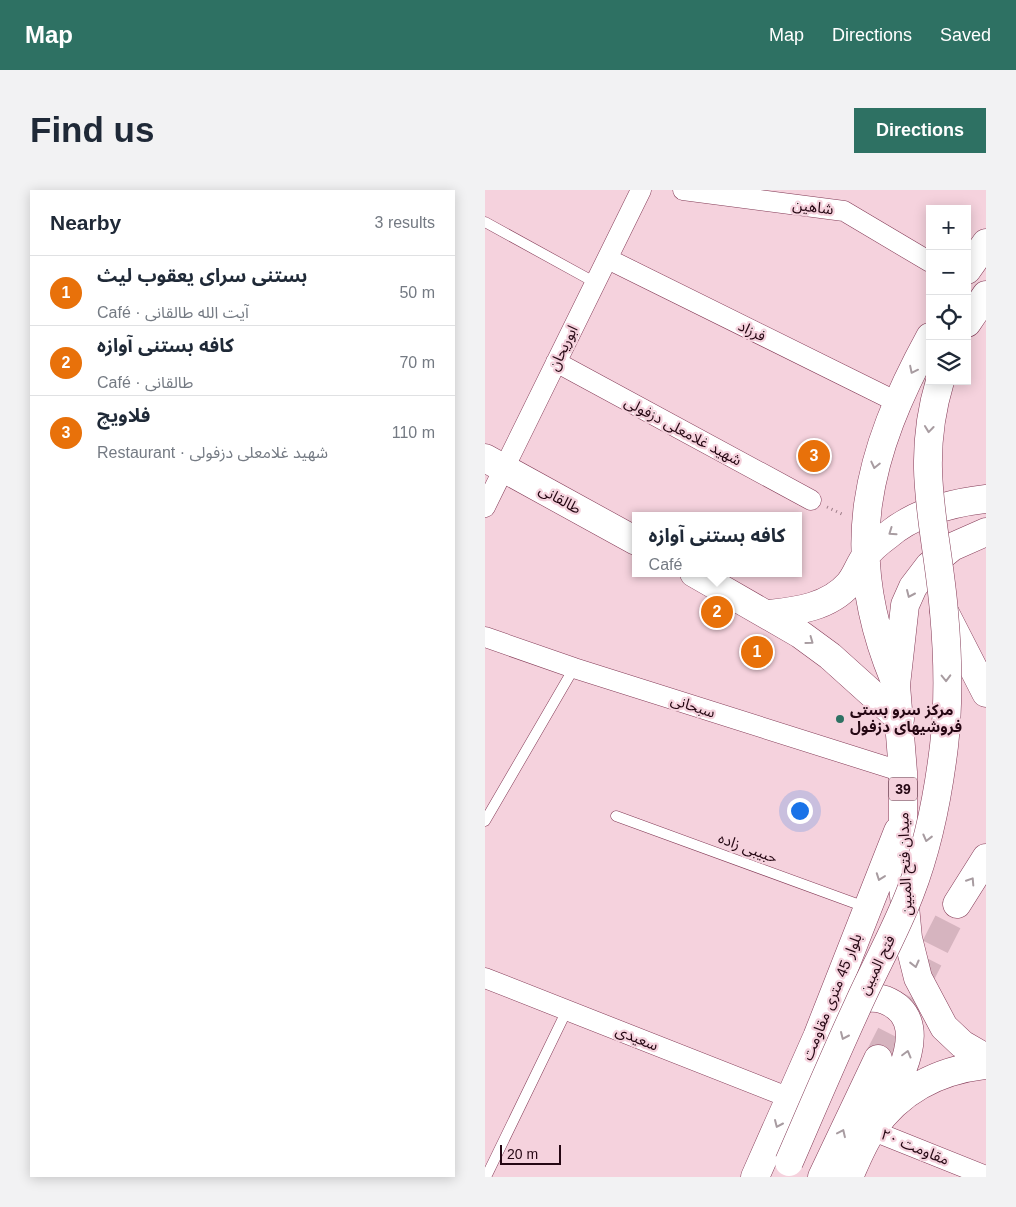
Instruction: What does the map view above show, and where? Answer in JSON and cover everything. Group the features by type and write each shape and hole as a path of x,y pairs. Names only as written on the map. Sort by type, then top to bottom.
{"main road":[{"path":"971,264 986,242"},
{"path":"971,317 986,295"},
{"name":"39","path":"896,685 883,652 871,609 865,556 866,524 875,462 897,402 928,340"},
{"path":"939,385 931,411 926,457 928,497 944,611 986,693"},
{"name":"طالقانی","path":"495,463 632,539"},
{"path":"769,614 799,611 829,599 849,584 865,556 887,535 926,513 956,503 986,499"},
{"name":"میدان فتح المبین","path":"986,532 952,547 929,566 913,587 905,605 896,685 903,772 903,885 908,938 918,978 944,1027 962,1044 986,1058"},
{"path":"701,577 769,614 830,656 900,719"},
{"name":"فتح المبین","path":"786,1169 859,1003 897,926 921,862 933,810 944,746 947,681 944,611"},
{"name":"بلوار 45 متری مقاومت","path":"755,1177 817,1036 869,908 903,815"},
{"path":"957,904 986,858"},
{"path":"817,1036 835,1014 854,1001 874,998 892,1003 905,1015 911,1035 905,1062 849,1177"},
{"path":"822,1177 878,1059"},
{"path":"871,1130 888,1110 920,1085 945,1074 986,1065"}],"street":[{"name":"ابوریحان","path":"485,507 495,463 556,362 641,190"},
{"name":"شاهین","path":"683,190 844,211 926,260"},
{"name":"فرزاد","path":"607,259 897,402"},
{"name":"شهید غلامعلی دزفولی","path":"556,362 811,500"},
{"name":"سبحانی","path":"485,637 574,668 903,772"},
{"name":"سعیدی","path":"485,978 790,1098"},
{"name":"مقاومت ۲۰","path":"871,1130 986,1176"}],"lane":[{"path":"485,222 596,283"},
{"path":"485,821 574,668"},
{"name":"حبیبی زاده","path":"616,816 869,908"},
{"path":"486,1177 567,1010"}],"path":[{"path":"811,500 866,524"}],"tunnel":[{"path":"878,1059 957,904"}],"place":[{"name":"فلاویچ","path":"814,456"},
{"name":"کافه بستنی آوازه","path":"717,612"},
{"name":"بستنی سرای یعقوب لیث","path":"757,652"},
{"name":"مرکز سرو بستی فروشیهای دزفول","path":"840,719"}]}
